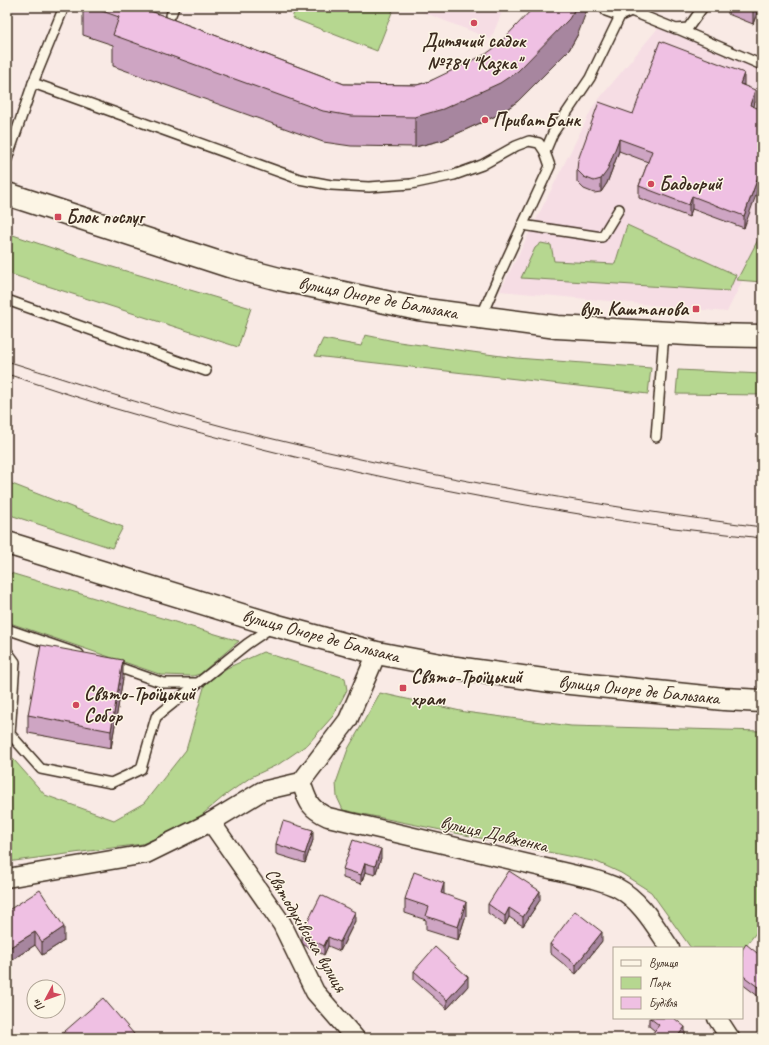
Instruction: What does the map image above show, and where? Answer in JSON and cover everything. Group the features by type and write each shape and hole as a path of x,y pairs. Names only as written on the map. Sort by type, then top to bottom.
{"main road":[{"name":"вулиця Оноре де Бальзака","path":"7,194 229,266 279,279 418,309 557,327 664,333 762,336"},
{"name":"вулиця Оноре де Бальзака","path":"7,543 274,625 377,653 456,668 552,681 724,699 762,700"}],"street":[{"path":"7,878 146,854 211,822 262,791 301,782 348,720 377,653"},
{"name":"вулиця Довженка","path":"301,782 311,807 319,814 328,818 593,879 616,887 631,897 641,907 669,947"},
{"name":"Святодухівська вулиця","path":"211,822 282,924 315,992 355,1038"},
{"path":"718,1019 730,1038"}],"lane":[{"path":"7,159 33,83 64,7"},
{"path":"676,29 688,28 703,7"},
{"path":"606,11 620,16"},
{"path":"545,152 553,133 590,78 620,16 630,11 762,65"},
{"path":"33,83 299,179 331,185 369,188 411,184 447,176 482,165 516,146 529,141 539,143 545,152 550,166 481,317"},
{"path":"522,226 602,237 619,209"},
{"path":"7,300 206,371"},
{"path":"656,437 664,333"},
{"path":"7,651 14,662 10,734 41,769 111,783 141,769 156,717 247,644 274,625"},
{"path":"7,629 89,657"},
{"path":"104,662 163,683 198,683"}],"shaded area":[{"name":"Дитячий садок №784 \"Казка\"","path":"410,7 504,7 491,39"},
{"path":"658,28 762,69 762,240 727,312 500,291 594,105"}],"green space":[{"path":"296,7 394,7 377,51 292,18"},
{"path":"627,225 736,275 729,291 521,278 535,248 541,243 551,245 554,261 615,264"},
{"path":"762,232 762,282 737,280"},
{"path":"7,233 82,258 251,308 238,347 7,273"},
{"path":"365,335 399,342 516,358 651,368 648,394 315,356 323,339 361,346"},
{"path":"678,370 762,374 762,395 676,394"},
{"path":"7,482 123,527 112,548 7,514"},
{"path":"7,572 239,641 200,674 193,676 162,675 7,622"},
{"path":"263,652 345,678 347,690 333,716 308,744 279,764 251,777 223,797 191,824 142,844 7,862 7,752 45,795 114,820 144,803 186,750 205,684 227,668"},
{"path":"380,693 465,712 571,726 762,731 762,925 743,950 743,947 690,947 651,892 621,873 597,862 343,810 337,797 336,783 348,749"}],"building":[{"path":"91,7 140,7 344,84 417,85 428,82 486,54 497,46 534,7 576,7 569,19 518,71 500,83 443,109 415,117 351,116 323,111 113,35 119,17"},
{"path":"660,41 744,73 740,84 755,90 750,105 762,110 762,166 744,216 692,196 689,205 639,186 652,151 619,139 607,171 601,179 594,181 584,177 577,170 578,160 599,102 633,114"},
{"name":"Свято-Троїцький Собор","path":"41,645 123,660 111,731 28,715"},
{"path":"283,821 313,830 305,854 276,844"},
{"path":"353,840 381,849 375,866 365,863 361,875 343,869"},
{"path":"509,871 540,891 523,917 509,908 505,916 488,904"},
{"path":"414,872 444,883 441,893 466,902 458,927 426,916 429,907 405,899"},
{"path":"40,890 64,927 42,942 35,932 7,949 7,911"},
{"path":"321,895 355,912 340,942 328,937 324,946 304,936 302,933"},
{"path":"575,911 602,932 576,965 550,944"},
{"path":"746,944 762,957 762,990 743,976 743,948"},
{"path":"435,947 468,977 447,1000 414,971"},
{"path":"103,998 134,1034 129,1038 57,1038"},
{"path":"651,1019 675,1019 685,1027 676,1038 649,1038 659,1025"}],"tram line":[{"path":"7,361 135,401 232,429 388,465 450,478 574,500 762,527"},
{"path":"7,374 104,406 202,433 333,466 465,494 532,506 665,527 762,538"}],"place":[{"name":"Дитячий садок №784 \"Казка\"","path":"474,23"},
{"name":"ПриватБанк","path":"485,120"},
{"name":"Бадьорий","path":"651,184"},
{"name":"Блок послуг","path":"58,217"},
{"name":"вул. Каштанова","path":"696,309"},
{"name":"Свято-Троїцький храм","path":"403,688"},
{"name":"Свято-Троїцький Собор","path":"76,705"}]}
